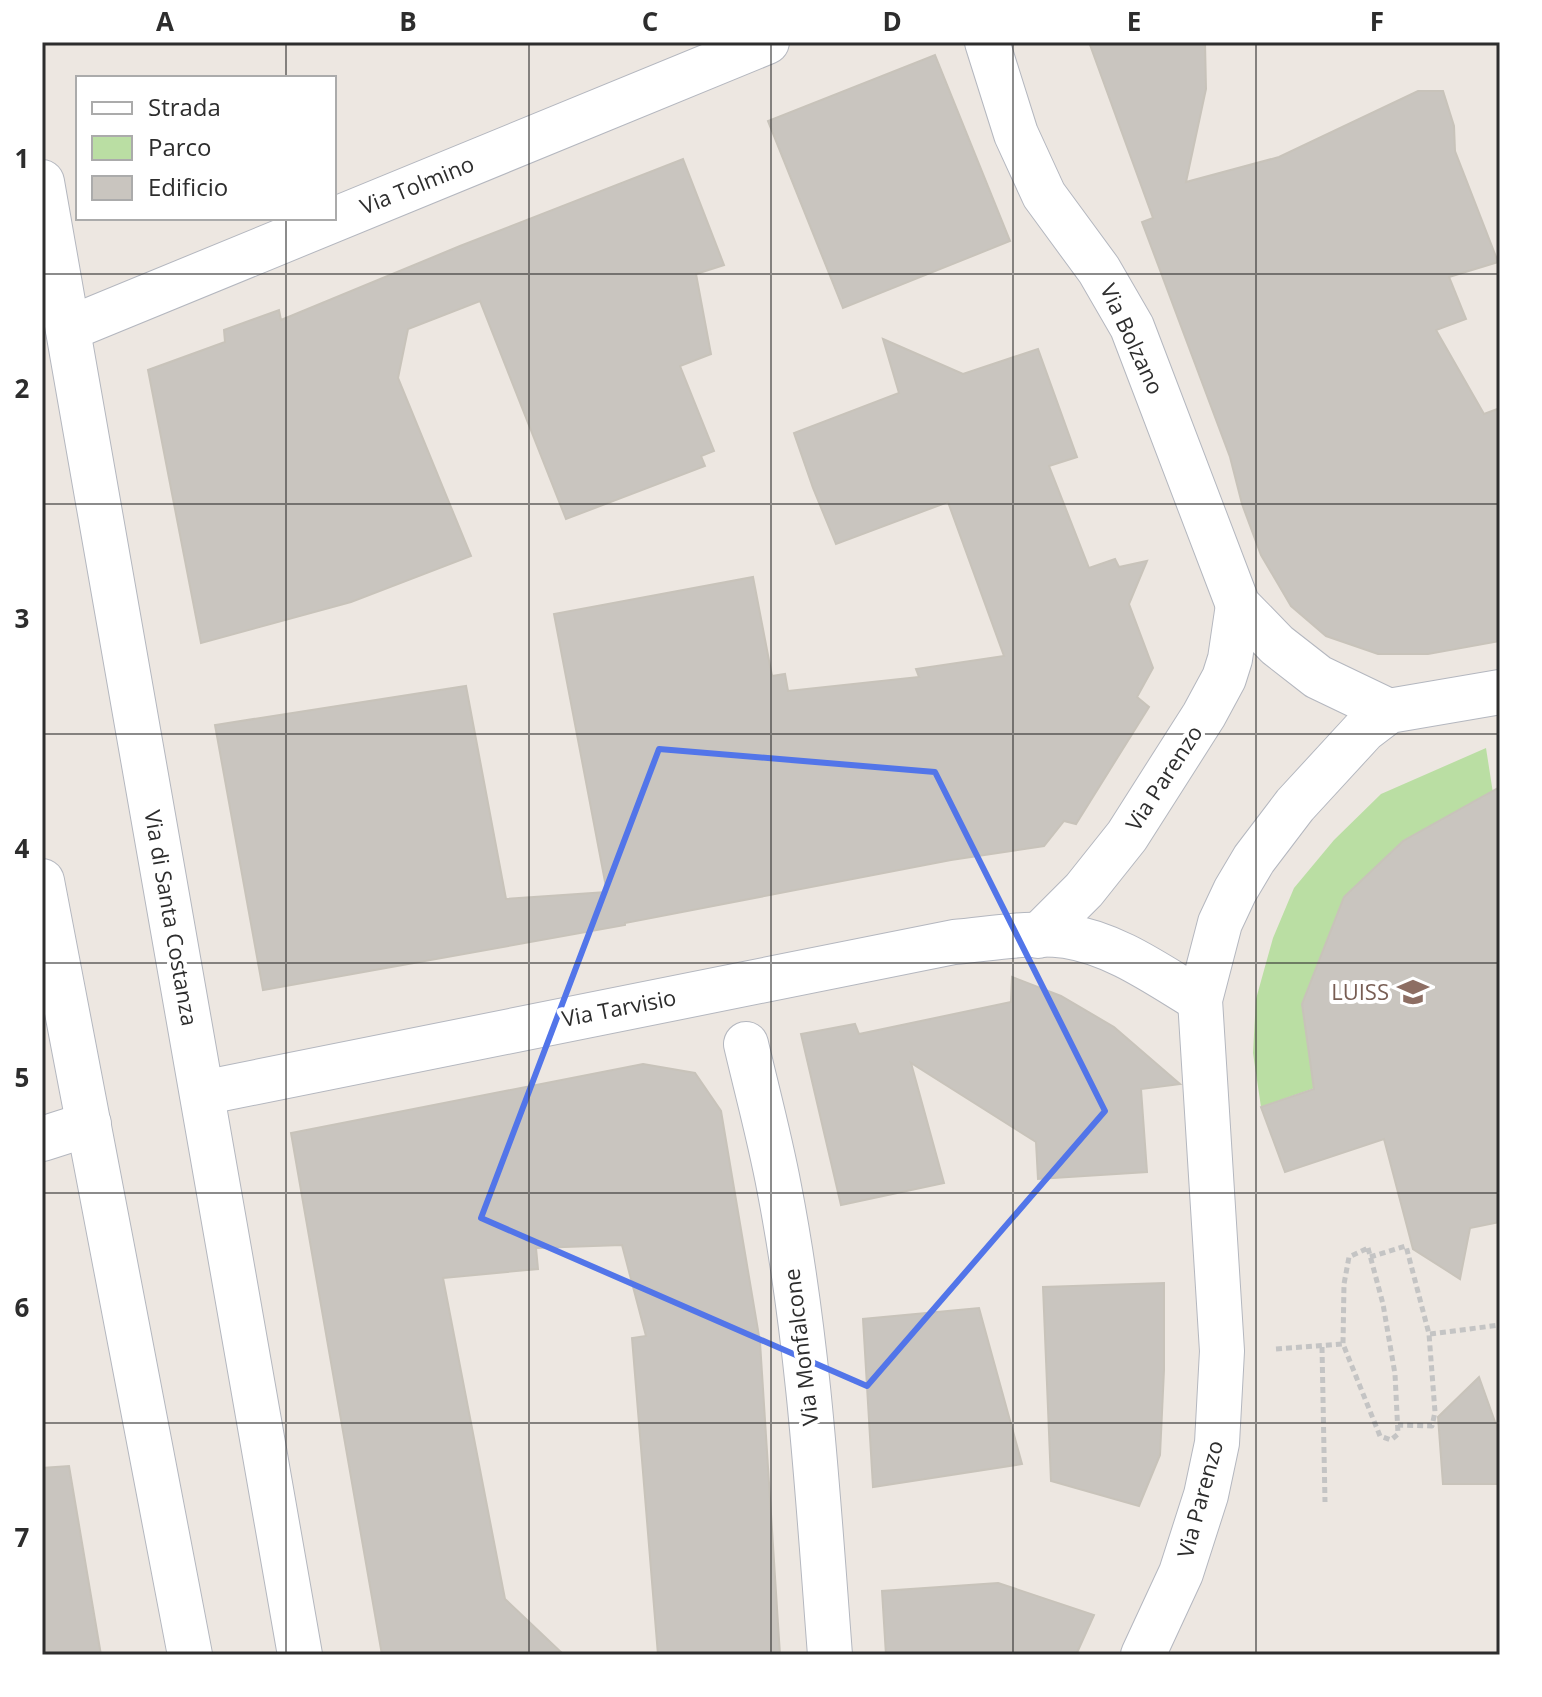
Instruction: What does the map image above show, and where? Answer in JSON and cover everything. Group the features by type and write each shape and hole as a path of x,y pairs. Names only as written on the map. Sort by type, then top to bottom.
{"street":[{"name":"Via Tolmino","path":"336,219 767,42"},
{"name":"Via Bolzano","path":"987,42 1016,134 1044,195 1099,270 1132,327 1238,605"},
{"name":"Via di Santa Costanza","path":"42,182 300,1655"},
{"name":"Via Tolmino","path":"68,329 333,220"},
{"path":"1238,605 1277,645 1318,677 1389,711"},
{"name":"Via Parenzo","path":"1038,936 1084,890 1121,845 1210,706 1230,659 1238,605"},
{"name":"Via Parenzo","path":"1143,1655 1181,1573 1199,1521 1220,1420 1222,1351 1200,1000 1220,923 1254,859 1295,805 1364,730 1389,711 1500,692"},
{"path":"42,881 190,1655"},
{"path":"1038,936 1064,936 1113,949 1200,1000"},
{"name":"Via Tarvisio","path":"202,1093 913,949 954,942 1038,936"},
{"name":"Via Monfalcone","path":"746,1044 779,1186 797,1302 830,1655"},
{"path":"42,1139 89,1124"}],"path":[{"path":"1370,1257 1406,1246 1429,1334 1435,1412 1432,1426 1398,1425"},
{"path":"1368,1248 1383,1304 1395,1374 1398,1434 1391,1440 1380,1436 1343,1344 1344,1284 1349,1257 1368,1248"},
{"path":"1429,1334 1500,1325"},
{"path":"1325,1502 1322,1347 1343,1344"}],"highlighted area":[{"path":"659,749 935,772 1105,1111 867,1386 481,1218"}],"green space":[{"path":"1486,748 1497,819 1454,813 1421,831 1428,843 1391,870 1381,862 1358,884 1326,1084 1261,1107 1253,1053 1256,999 1273,938 1294,888 1334,840 1381,794"}],"building":[{"path":"1089,42 1205,42 1206,89 1186,182 1279,157 1418,91 1443,91 1454,126 1455,151 1498,262 1449,277 1466,319 1436,330 1484,414 1500,408 1500,641 1428,654 1378,654 1326,636 1291,606 1261,555 1242,504 1230,457 1142,222 1153,218"},
{"path":"935,55 1010,241 843,308 768,121"},
{"path":"683,159 724,265 696,274 711,354 680,366 714,451 701,456 705,466 566,519 480,301 408,329 398,378 471,556 351,602 201,643 148,370 225,342 224,330 279,310 281,320"},
{"path":"883,339 963,374 1038,349 1077,457 1049,466 1089,568 1115,559 1119,567 1147,561 1129,604 1153,668 1137,697 1149,707 1076,824 1064,821 1044,846 951,860 625,925 263,990 215,725 466,686 506,899 607,892 554,614 753,577 772,676 785,674 788,691 919,677 916,669 1004,656 948,502 836,544 813,488 794,433 899,393"},
{"name":"LUISS","path":"1500,787 1500,1222 1470,1228 1460,1279 1413,1249 1384,1139 1285,1172 1261,1107 1314,1089 1302,1004 1344,897 1403,841"},
{"path":"1012,977 1061,996 1114,1027 1180,1084 1141,1089 1147,1172 1038,1179 1036,1142 911,1063 944,1183 841,1205 801,1034 855,1024 859,1034 1011,1002"},
{"path":"643,1064 695,1073 721,1111 760,1342 780,1655 658,1655 632,1338 646,1336 622,1245 536,1248 538,1269 443,1278 505,1599 564,1655 382,1655 291,1133"},
{"path":"1164,1283 1160,1455 1139,1506 1051,1481 1043,1287"},
{"path":"979,1308 1022,1464 873,1487 863,1319"},
{"path":"1479,1377 1500,1436 1500,1484 1443,1484 1438,1417"},
{"path":"69,1466 101,1655 42,1655 42,1468"},
{"path":"998,1583 1094,1615 1076,1655 886,1655 882,1591"}],"place":[{"name":"LUISS","path":"1413,992"}]}
